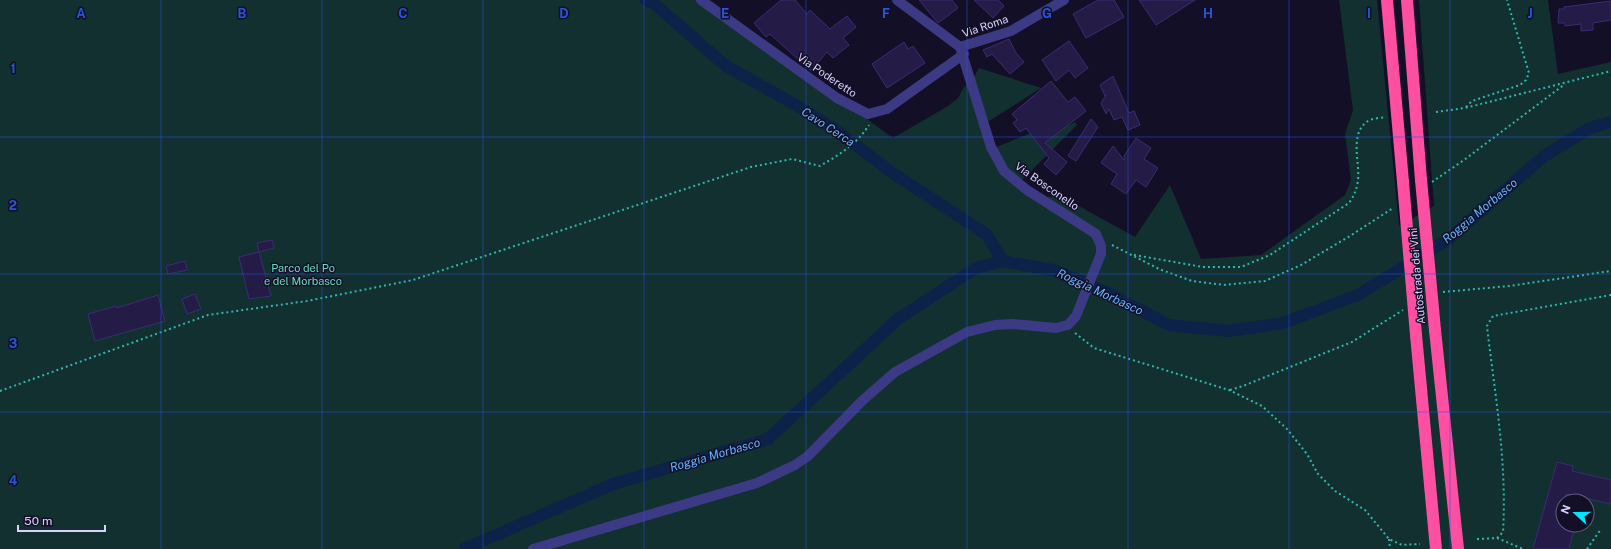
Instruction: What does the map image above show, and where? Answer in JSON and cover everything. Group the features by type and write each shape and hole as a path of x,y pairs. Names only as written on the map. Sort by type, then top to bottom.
{"highway":[{"name":"Autostrada dei Vini","path":"1387,0 1436,549"},
{"name":"Autostrada dei Vini","path":"1407,0 1424,182 1435,330 1458,549"}],"street":[{"name":"Via Poderetto","path":"701,0 837,98 868,114 887,109 962,51"},
{"name":"Via Roma","path":"897,0 962,51 1011,32 1064,0"},
{"name":"Via Bosconello","path":"962,51 991,147 1004,171 1027,190 1096,234 1101,246"},
{"path":"533,549 750,485 777,475 808,456 862,400 895,372 968,332 995,325 1013,324 1056,328 1068,325 1076,316 1101,254 1101,246"}],"path":[{"path":"1465,108 1472,102 1520,85 1526,80 1529,72 1508,0"},
{"path":"1436,112 1465,108 1565,84 1611,71"},
{"path":"1424,182 1464,160 1565,84"},
{"path":"1130,254 1203,267 1241,267 1270,255 1349,203 1355,193 1358,180 1357,139 1361,128 1369,120 1386,117"},
{"path":"0,390 208,315 307,301 413,280 751,167 792,159 820,166 839,155 862,136"},
{"path":"1101,246 1112,245 1159,269 1192,281 1224,285 1265,281 1301,264 1350,236 1397,205"},
{"path":"1441,293 1447,291 1509,286 1611,271"},
{"path":"1497,538 1503,532 1504,489 1498,416 1487,326 1493,316 1611,295"},
{"path":"1229,390 1243,386 1352,342 1408,307"},
{"path":"1068,325 1094,348 1229,390 1262,406 1287,429 1307,454 1318,474 1335,491 1366,510 1389,539 1402,545 1420,544"},
{"path":"1587,549 1601,529"},
{"path":"1477,539 1497,538 1523,549"},
{"path":"1389,539 1390,549"}],"green space":[{"name":"Parco del Po e del Morbasco","path":"0,0 704,0 893,138 948,106 958,98 964,87 971,82 979,68 1041,88 986,123 994,148 1031,133 1037,142 1075,122 1077,125 1018,184 1041,197 1061,196 1135,237 1170,185 1201,259 1261,255 1345,195 1351,180 1345,134 1353,110 1339,0 1377,0 1399,226 1434,206 1419,0 1548,0 1558,74 1611,62 1611,549 0,549"}],"building":[{"path":"781,0 795,0 807,14 810,10 830,29 847,16 856,27 843,38 849,45 833,58 827,52 811,71 770,34 766,37 754,23"},
{"path":"919,0 952,0 958,8 938,23"},
{"path":"974,0 998,0 1004,6 993,18"},
{"path":"1098,0 1114,0 1124,17 1086,38 1073,14"},
{"path":"1139,0 1195,0 1156,25"},
{"path":"1611,1 1611,20 1593,23 1593,30 1581,31 1581,24 1565,26 1565,23 1558,23 1559,9 1564,9 1564,7"},
{"path":"1009,39 1016,53 1024,62 1010,74 992,54 987,57 983,50"},
{"path":"1069,41 1088,68 1075,78 1069,70 1056,81 1042,60"},
{"path":"904,42 908,49 913,46 925,63 887,88 872,64"},
{"path":"1113,76 1129,113 1134,111 1140,125 1128,130 1122,117 1114,120 1109,109 1106,114 1101,103 1106,95 1105,96 1100,85"},
{"path":"1051,81 1068,102 1075,97 1086,111 1045,143 1067,162 1056,175 1044,164 1049,158 1026,128 1020,132 1013,123 1017,120 1012,114"},
{"path":"1091,119 1098,127 1076,161 1068,156"},
{"path":"1136,138 1151,148 1144,159 1158,168 1146,187 1136,180 1126,194 1111,184 1117,174 1101,163 1113,146 1124,160 1124,156"},
{"path":"272,240 274,248 259,252 257,243"},
{"path":"259,252 271,296 249,299 239,257"},
{"path":"185,261 187,270 168,274 166,266"},
{"path":"195,294 201,309 187,314 182,299"},
{"path":"158,295 165,321 95,341 88,314 116,306 117,308"},
{"path":"1557,462 1573,466 1572,471 1611,480 1611,504 1595,500 1595,493 1555,493 1555,533 1573,533 1569,549 1533,549"}],"waterway":[{"name":"Cavo Cerca","path":"646,0 652,2 726,66 796,105 834,129 890,171 987,235 1003,261"},
{"name":"Roggia Morbasco","path":"464,549 613,484 768,439 898,319 976,268 1003,261 1057,271 1106,292 1169,325 1229,331 1283,323 1358,295 1449,239 1544,156 1590,128 1611,122"}]}
